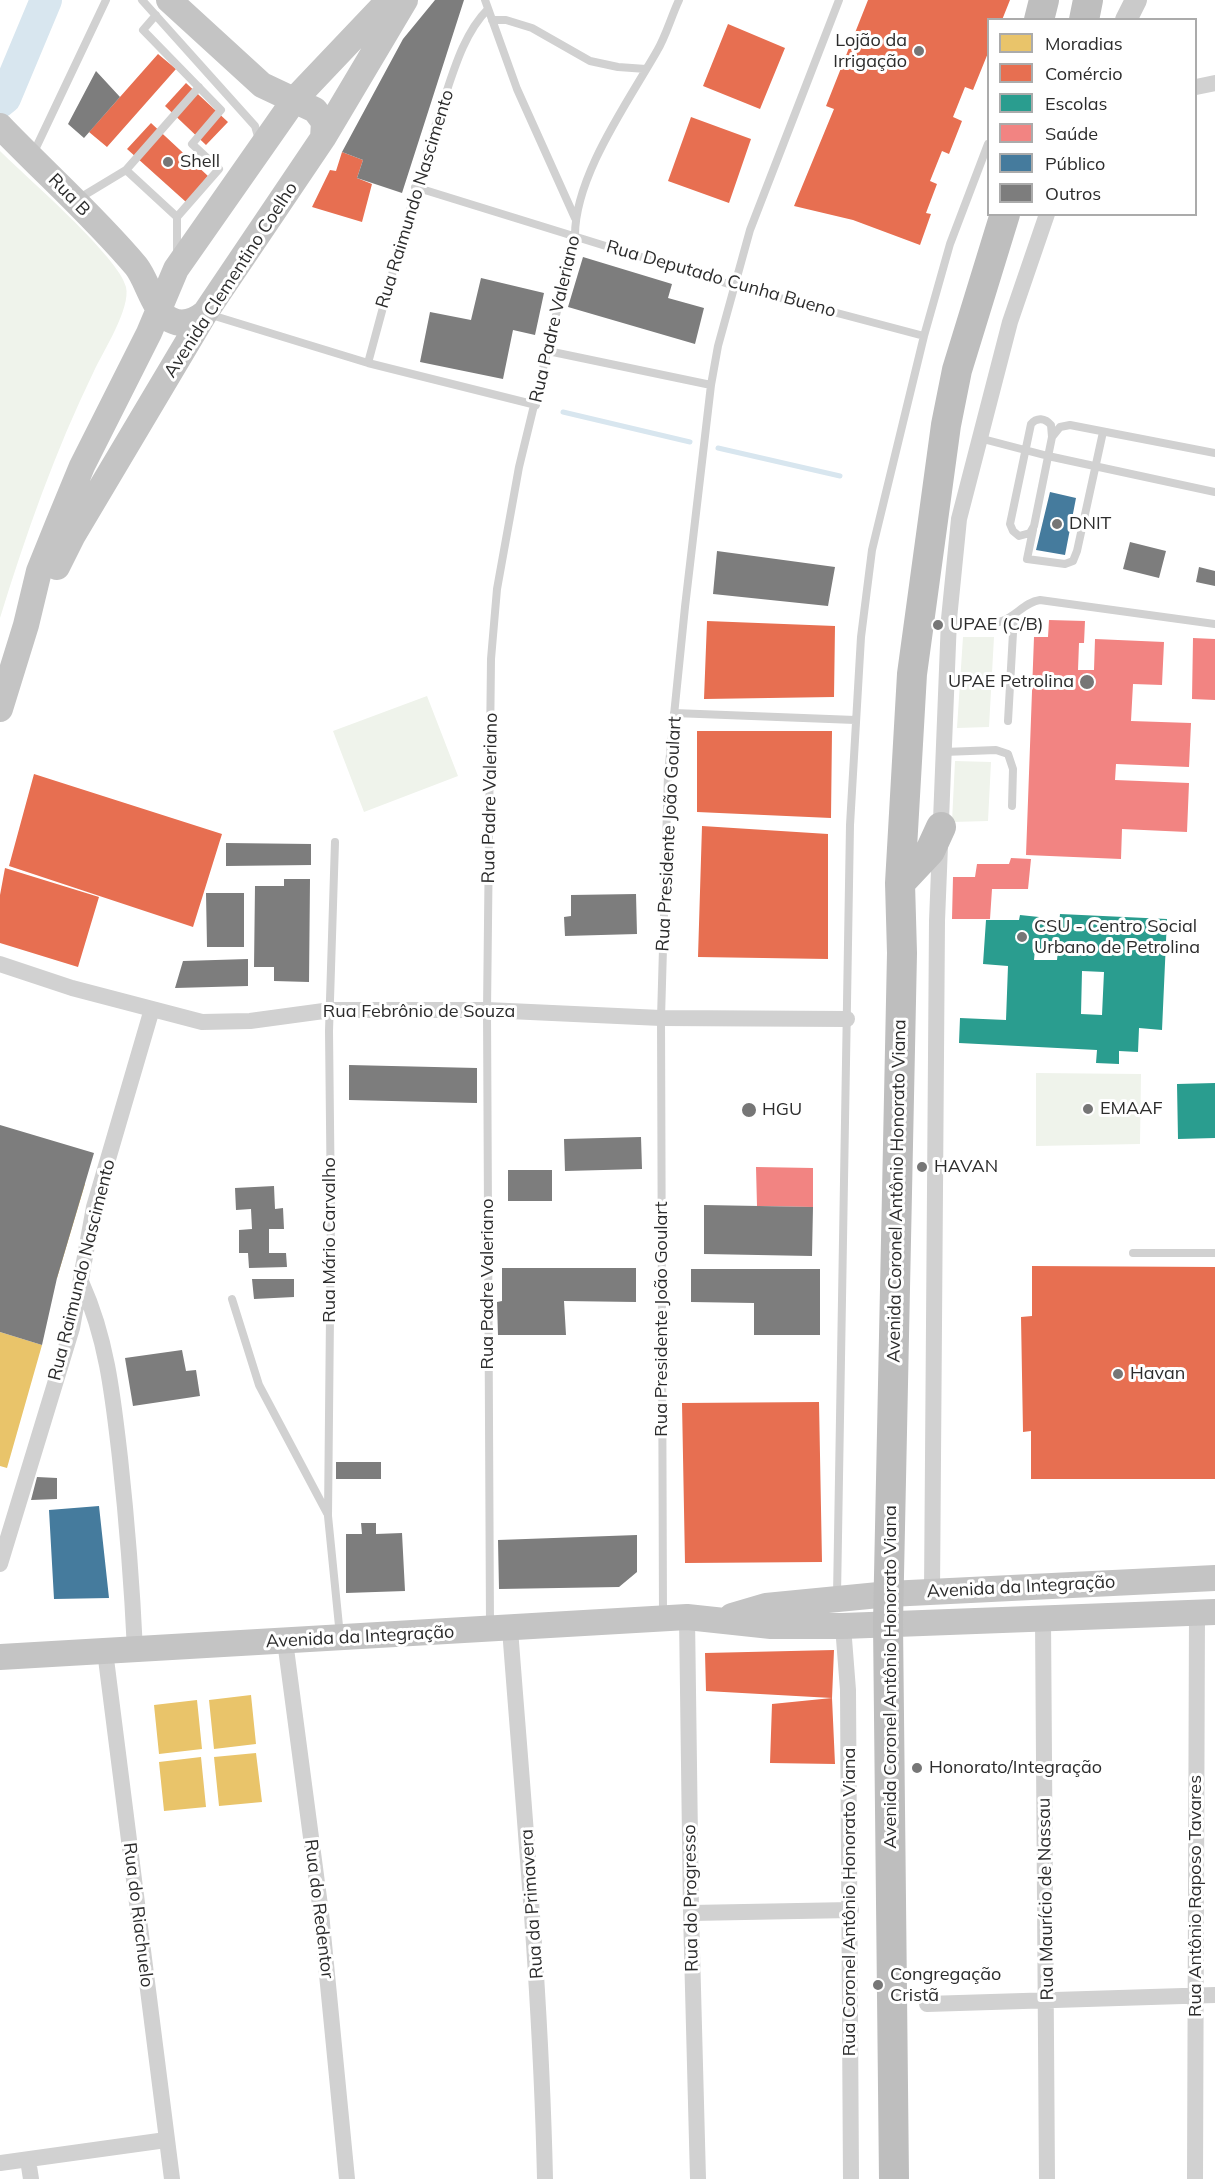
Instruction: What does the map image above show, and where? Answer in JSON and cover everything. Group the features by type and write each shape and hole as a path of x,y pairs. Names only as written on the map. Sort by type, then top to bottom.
{"highway":[{"name":"Avenida Coronel Antônio Honorato Viana","path":"894,2179 888,1623 902,965 900,883 912,674 945,425 957,370 1004,216"},
{"path":"985,274 1027,216"},
{"path":"900,883 930,851 941,827"}],"main road":[{"path":"176,270 257,149 288,108 389,0"},
{"name":"Avenida Clementino Coelho","path":"27,625 73,535 205,314 324,138 405,0"},
{"path":"1127,18 1136,0"},
{"path":"163,8 288,108 320,115 324,122 324,138"},
{"name":"Rua B","path":"15,141 136,266 160,310"},
{"name":"Avenida Clementino Coelho","path":"0,709 27,625 39,571 82,466 160,310 176,270"},
{"path":"160,310 171,320 179,323 189,322 205,314"},
{"name":"Avenida da Integração","path":"721,1619 766,1606 889,1594 1215,1578"},
{"name":"Avenida da Integração","path":"0,1657 500,1630 675,1618 721,1619 771,1626 843,1626 1206,1612"}],"street":[{"path":"1197,87 1215,83"},
{"path":"932,1592 936,1019 949,619 959,519 978,438 1010,322 1046,216"},
{"name":"Rua Febrônio de Souza","path":"0,964 72,988 202,1022 250,1021 331,1010 487,1010 661,1018 847,1020"},
{"name":"Rua Raimundo Nascimento","path":"0,1564 72,1328 82,1284 94,1207 152,1009"},
{"path":"82,1284 101,1331 113,1400 129,1545 135,1650"},
{"name":"Rua Antônio Raposo Tavares","path":"1195,2179 1196,1995 1206,1612"},
{"name":"Rua do Progresso","path":"675,1618 691,1913 698,2179"},
{"name":"Rua Maurício de Nassau","path":"1043,1619 1047,2179"},
{"name":"Rua Coronel Antônio Honorato Viana","path":"843,1626 848,1690 851,2179"},
{"name":"Rua da Primavera","path":"500,1630 526,1805 543,2091 545,2179"},
{"name":"Rua do Redentor","path":"285,1641 321,1913 347,2179"},
{"name":"Rua do Riachuelo","path":"105,1652 172,2179"},
{"path":"691,1913 851,1910"},
{"path":"927,2004 1215,1995"},
{"path":"0,2163 166,2140"},
{"path":"28,2160 31,2179"}],"lane":[{"path":"15,141 106,0"},
{"path":"142,0 163,8 258,134 257,149"},
{"name":"Rua Padre Valeriano","path":"500,1630 487,1010 491,658 497,590 519,467 536,405 575,237 575,218 603,141 658,49 678,0"},
{"name":"Rua Presidente João Goulart","path":"675,1618 661,1018 668,774 674,713 711,385 750,230 839,0"},
{"path":"487,4 517,89 575,218"},
{"name":"Rua Raimundo Nascimento","path":"369,363 415,187 469,34 487,4"},
{"path":"163,8 143,30 221,110 192,144 219,170 177,217 176,270"},
{"path":"492,20 506,20 532,28 590,61 618,68 646,69"},
{"path":"75,201 126,170 199,87"},
{"path":"244,115 264,123 288,108"},
{"path":"837,1600 850,825 861,637 872,550 924,336 950,244 987,147"},
{"path":"126,170 177,217"},
{"name":"Rua Deputado Cunha Bueno","path":"415,187 735,286 924,336"},
{"path":"205,314 369,363 536,405"},
{"path":"548,351 711,385"},
{"path":"1034,526 1030,533 1023,536 1016,534 1010,524 1029,428 1037,420 1045,420 1051,425 1052,436"},
{"path":"1103,432 1077,551 1072,561 1065,564 1027,559 1054,431 1065,426 1103,432 1215,453"},
{"path":"978,438 1025,451 1215,492"},
{"path":"949,619 989,624 1002,621 1033,601 1040,600 1215,624"},
{"path":"1008,721 1014,615"},
{"path":"674,713 855,720"},
{"path":"944,752 996,750 1008,754 1013,769 1012,806"},
{"name":"Rua Mário Carvalho","path":"335,842 331,1010 328,1516 340,1637"},
{"path":"1133,1253 1215,1253"},
{"path":"231,1299 259,1385 328,1516"}],"shaded area":[{"path":"0,151 107,257 120,274 126,287 126,296 115,330 80,401 54,462 0,618"},
{"path":"963,637 994,637 989,727 957,728"},
{"path":"427,696 458,776 364,812 333,731"},
{"path":"955,761 991,762 988,821 952,822"},
{"name":"EMAAF","path":"1036,1073 1141,1074 1140,1144 1036,1146"}],"building: Moradias":[{"path":"0,1159 85,1184 57,1278 0,1261 0,1244 47,1258 65,1198 0,1178"},
{"path":"0,1189 50,1204 39,1243 0,1232"},
{"path":"0,1332 42,1345 7,1468 0,1466"},
{"path":"251,1695 256,1744 214,1749 209,1700"},
{"path":"197,1700 202,1749 159,1754 154,1705"},
{"path":"256,1753 262,1802 219,1806 214,1757"},
{"path":"201,1757 206,1807 164,1811 159,1762"}],"building: Comércio":[{"path":"868,0 1010,0 1003,18 987,18 987,55 973,90 965,87 953,117 962,121 949,154 942,151 930,181 937,184 926,213 931,214 920,245 853,220 794,206 834,109 826,106"},
{"path":"728,24 785,48 760,109 703,86"},
{"path":"158,54 176,69 107,147 89,132"},
{"name":"Shell","path":"186,83 228,122 206,145 165,106"},
{"path":"691,117 751,139 729,203 668,181"},
{"name":"Shell","path":"151,123 208,176 186,202 127,149"},
{"path":"342,152 363,160 357,178 372,184 362,222 312,207 330,170 336,171"},
{"path":"707,621 835,626 834,697 704,699"},
{"path":"697,731 832,731 831,818 697,812"},
{"path":"34,774 222,834 193,927 9,866"},
{"path":"702,826 828,834 828,959 698,957"},
{"path":"5,868 99,897 78,967 0,943 0,895"},
{"name":"Havan","path":"1032,1266 1215,1267 1215,1479 1031,1479 1031,1431 1023,1432 1021,1317 1032,1316"},
{"path":"819,1402 822,1562 685,1563 682,1403"},
{"path":"834,1650 832,1698 706,1691 705,1653"},
{"path":"832,1698 835,1764 770,1763 772,1704"}],"building: Escolas":[{"path":"1060,914 1167,919 1162,1030 1139,1028 1138,1052 1119,1051 1119,1064 1096,1063 1097,1050 959,1043 960,1018 1006,1020 1008,966 983,964 986,920 1019,920 1020,915 1039,917 1038,923 1059,925","holes":["1035,949 1058,950 1057,960 1034,960","1082,971 1104,972 1102,1015 1081,1014"]},
{"name":"EMAAF","path":"1215,1083 1215,1138 1178,1139 1177,1084"}],"building: Saúde":[{"name":"UPAE Petrolina","path":"1049,620 1085,621 1084,643 1079,643 1078,670 1094,670 1095,639 1164,642 1162,685 1133,684 1131,721 1191,723 1189,767 1116,764 1115,780 1189,783 1187,832 1122,829 1121,859 1026,855 1034,637 1048,637"},
{"path":"1193,638 1215,639 1215,700 1192,699"},
{"path":"1011,858 1031,859 1028,889 992,889 990,919 952,919 953,877 975,877 977,864 1009,864"},
{"path":"756,1167 813,1168 813,1207 757,1206"}],"building: Público":[{"name":"DNIT","path":"1050,492 1076,498 1065,555 1036,550"},
{"path":"99,1506 109,1598 54,1599 49,1510"}],"building: Outros":[{"path":"435,0 464,0 402,193 357,178 363,160 342,152 403,39"},
{"path":"96,71 120,97 84,138 68,124"},
{"path":"583,257 672,284 668,298 704,308 695,344 568,307"},
{"path":"481,278 544,293 535,335 513,330 503,379 420,362 430,312 471,320"},
{"path":"1130,542 1166,551 1159,578 1123,569"},
{"path":"717,551 835,567 828,606 713,594"},
{"path":"1199,567 1215,571 1215,586 1196,582"},
{"path":"226,843 311,844 311,865 226,866"},
{"path":"284,879 310,879 309,982 274,981 274,967 254,967 255,886 284,886"},
{"path":"206,893 244,893 244,947 207,947"},
{"path":"636,894 637,934 565,936 564,917 571,916 571,895"},
{"path":"248,959 248,986 175,988 183,961"},
{"path":"349,1065 477,1068 477,1103 349,1100"},
{"path":"0,1125 94,1153 57,1278 42,1345 0,1332"},
{"path":"641,1137 642,1169 565,1171 564,1139"},
{"path":"508,1170 552,1170 552,1201 508,1201"},
{"path":"274,1186 275,1209 283,1208 284,1229 269,1229 269,1253 286,1253 287,1267 249,1268 248,1253 239,1253 239,1230 252,1229 251,1209 236,1210 235,1188"},
{"path":"704,1205 813,1207 812,1256 704,1254"},
{"path":"502,1268 636,1268 636,1302 564,1301 566,1335 498,1335 497,1302 502,1301"},
{"path":"691,1269 820,1269 820,1335 754,1335 754,1303 691,1302"},
{"path":"252,1279 294,1279 294,1297 254,1299"},
{"path":"182,1350 186,1371 196,1370 200,1396 133,1406 125,1358"},
{"path":"336,1462 381,1462 381,1479 336,1479"},
{"path":"37,1477 57,1478 57,1499 31,1500"},
{"path":"361,1523 376,1523 376,1534 402,1533 405,1591 346,1593 346,1534 362,1534"},
{"path":"637,1535 637,1572 619,1587 499,1589 498,1540"}],"waterway":[{"path":"0,102 5,98 46,0"},
{"path":"563,412 690,442"},
{"path":"718,448 840,476"}],"place":[{"name":"Lojão da Irrigação","path":"919,51"},
{"name":"Shell","path":"168,162"},
{"name":"DNIT","path":"1057,524"},
{"name":"UPAE (C/B)","path":"938,625"},
{"name":"UPAE Petrolina","path":"1087,682"},
{"name":"CSU - Centro Social Urbano de Petrolina","path":"1022,937"},
{"name":"EMAAF","path":"1088,1109"},
{"name":"HGU","path":"749,1110"},
{"name":"HAVAN","path":"922,1167"},
{"name":"Havan","path":"1118,1374"},
{"name":"Honorato/Integração","path":"917,1768"},
{"name":"Congregação Cristã","path":"878,1985"}]}
